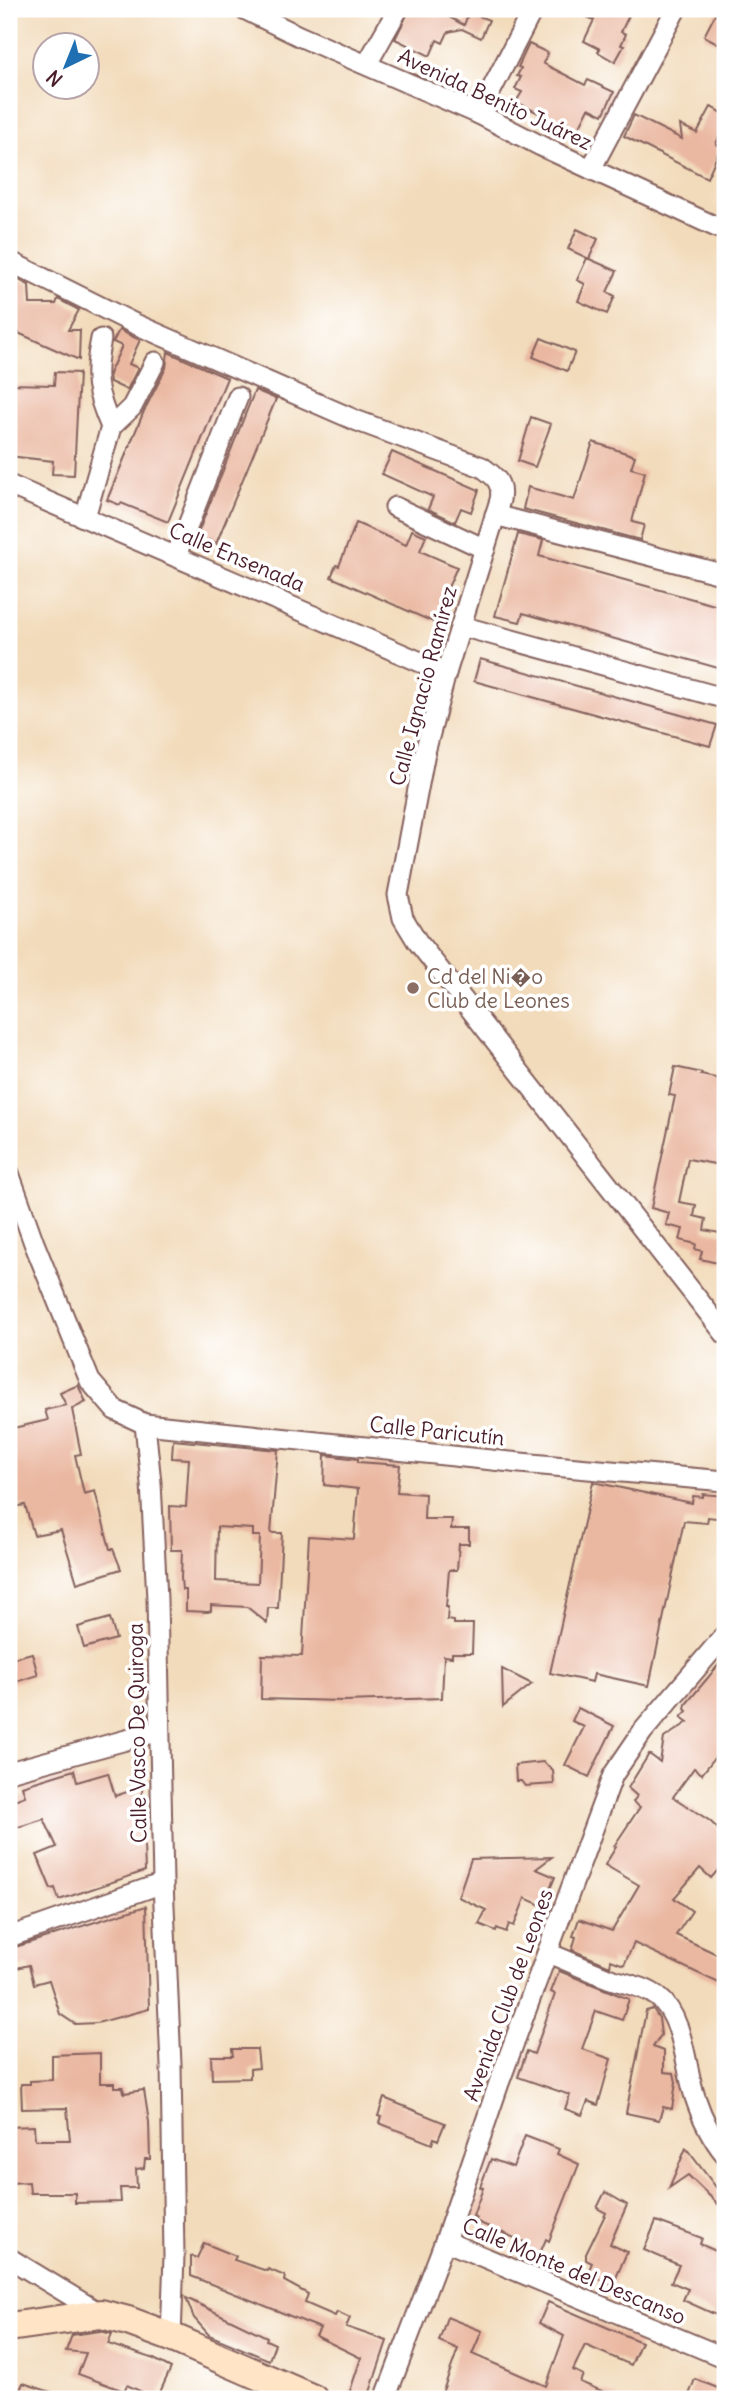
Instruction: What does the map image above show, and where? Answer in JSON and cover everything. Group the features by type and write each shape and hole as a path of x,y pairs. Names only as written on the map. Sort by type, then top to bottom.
{"street":[{"name":"Avenida Benito Juárez","path":"244,9 299,36 479,114 725,231"},
{"path":"367,64 398,9"},
{"path":"479,114 533,9"},
{"path":"591,169 676,9"},
{"name":"Calle Ignacio Ramírez","path":"9,261 134,323 355,421 482,467 499,481 502,489 495,515 446,673 425,752 398,895 403,918 417,941 725,1334"},
{"path":"101,339 96,370 99,399 111,427"},
{"path":"85,517 111,427 131,407 155,362"},
{"path":"176,556 238,397"},
{"name":"Calle Ensenada","path":"9,485 446,673"},
{"path":"396,507 485,549"},
{"path":"495,515 725,575"},
{"path":"461,626 723,698"},
{"path":"9,1173 34,1243 90,1381 115,1410 145,1424"},
{"name":"Calle Paricutín","path":"145,1424 520,1463 725,1480"},
{"name":"Calle Vasco De Quiroga","path":"145,1424 157,1599 163,1883 171,2078 174,2256 171,2337"},
{"name":"Avenida Club de Leones","path":"386,2399 613,1775 643,1731 725,1635"},
{"path":"9,1772 159,1731"},
{"path":"9,1937 163,1883"},
{"path":"548,1953 609,1979 648,1990 666,2004 680,2035 695,2096 705,2123 725,2154"},
{"name":"Calle Monte del Descanso","path":"445,2241 725,2358"},
{"path":"9,2258 100,2314 171,2337 313,2399"},
{"path":"9,2327 100,2314"}],"building":[{"path":"410,9 434,9 464,25 469,12 489,20 481,38 462,29 448,32 443,43 437,40 430,56 395,39"},
{"path":"569,9 632,9 621,32 626,34 621,45 624,46 615,62 598,52 600,49 584,41 594,20"},
{"path":"718,9 725,9 725,47 704,36"},
{"path":"529,44 548,53 543,63 585,85 588,80 614,92 603,115 589,108 577,132 516,102 522,92 515,89 521,77 517,76 521,68 518,67"},
{"path":"711,107 725,114 725,124 716,144 721,147 707,178 624,136 634,115 682,139 680,125 697,133"},
{"path":"577,229 598,239 589,259 568,249"},
{"path":"587,258 617,271 607,292 615,296 607,314 578,301 585,284 577,280"},
{"path":"9,275 29,285 30,304 56,304 58,299 79,310 68,330 80,330 79,360 16,332 16,322 9,322"},
{"path":"119,330 140,340 129,364 138,368 127,390 110,382 109,374 122,346 113,342"},
{"path":"541,338 575,352 567,371 533,357"},
{"path":"168,352 227,378 168,522 107,500 144,411 166,368"},
{"path":"55,372 79,373 74,475 52,474 53,461 9,456 9,384 54,385"},
{"path":"255,390 276,399 216,544 209,540 207,543 196,538"},
{"path":"531,417 551,424 535,467 518,461"},
{"path":"593,442 635,456 631,468 645,472 632,522 644,525 640,540 523,509 528,487 574,500"},
{"path":"392,452 479,490 471,512 461,508 455,522 428,509 433,497 382,474"},
{"path":"356,523 406,545 412,530 426,536 420,551 457,567 433,622 331,577 336,565 339,566"},
{"path":"518,534 543,540 539,556 725,608 725,670 523,613 520,622 495,616"},
{"path":"480,659 717,725 710,746 474,681"},
{"path":"675,1067 725,1080 725,1166 688,1159 679,1202 696,1205 694,1216 706,1219 704,1230 725,1234 722,1264 700,1259 702,1251 695,1249 696,1244 680,1240 683,1229 666,1225 669,1213 651,1208 675,1096 669,1095"},
{"path":"78,1385 86,1402 72,1409 81,1454 75,1455 84,1494 95,1491 110,1549 113,1549 121,1569 77,1583 61,1530 34,1535 25,1505 9,1508 9,1429 48,1420 45,1410 66,1405 60,1393"},
{"path":"173,1440 278,1450 271,1533 282,1533 278,1608 268,1608 267,1623 247,1607 211,1605 211,1611 208,1612 186,1611 186,1590 182,1590 181,1578 182,1550 171,1550 170,1506 186,1507 189,1459 172,1458","holes":["217,1527 253,1529 253,1536 260,1536 258,1583 216,1581"]},
{"path":"325,1455 358,1459 358,1462 400,1465 397,1492 425,1494 424,1519 452,1519 451,1529 469,1529 469,1544 459,1544 457,1570 449,1570 446,1607 447,1620 454,1621 454,1624 473,1624 472,1653 452,1653 452,1657 444,1656 442,1698 344,1701 261,1699 262,1655 302,1656 309,1536 354,1539 358,1489 324,1485"},
{"path":"593,1482 692,1503 693,1496 725,1496 725,1519 708,1517 707,1523 684,1521 649,1686 594,1674 592,1682 550,1673"},
{"path":"110,1618 116,1639 84,1648 78,1627"},
{"path":"32,1653 38,1675 9,1684 9,1659"},
{"path":"725,1657 725,1744 702,1774 694,1768 673,1797 710,1821 725,1836 725,1862 711,1878 700,1868 674,1898 692,1911 676,1935 725,1958 725,1986 634,1943 624,1965 611,1960 610,1966 572,1950 576,1937 573,1936 579,1919 612,1931 639,1885 605,1865 616,1847 614,1846 640,1807 633,1802 637,1796 628,1788 649,1754 660,1762 664,1738 688,1722 681,1717 687,1711 686,1704"},
{"path":"502,1669 532,1684 503,1707"},
{"path":"578,1708 614,1726 589,1777 565,1765 584,1727 572,1721"},
{"path":"543,1762 553,1770 554,1784 525,1786 521,1781 516,1781 515,1765"},
{"path":"74,1770 77,1782 108,1773 115,1796 142,1787 145,1871 59,1900 55,1888 51,1889 37,1855 57,1847 44,1819 9,1830 9,1802 25,1796 22,1786"},
{"path":"552,1857 536,1869 555,1877 543,1906 525,1898 514,1926 509,1924 506,1932 479,1924 486,1910 458,1897 471,1859"},
{"path":"146,1906 149,2009 97,2023 75,2024 60,2014 49,1980 34,1984 29,1965 9,1970 9,1949"},
{"path":"559,1971 629,1999 622,2020 596,2011 582,2049 611,2059 598,2105 588,2101 582,2115 565,2109 570,2095 518,2077 527,2051 534,2054 555,1994 551,1992"},
{"path":"653,2009 659,2018 661,2035 653,2047 664,2051 664,2072 674,2073 676,2082 672,2109 663,2107 659,2120 626,2113 646,2011"},
{"path":"232,2049 257,2049 259,2068 250,2069 250,2078 212,2079 211,2056 233,2056"},
{"path":"100,2053 100,2083 114,2083 114,2087 123,2087 124,2093 144,2090 149,2122 150,2159 145,2159 144,2168 136,2169 137,2188 120,2188 121,2202 75,2203 75,2193 30,2193 29,2182 9,2183 9,2127 34,2126 35,2140 70,2140 67,2108 22,2109 21,2084 52,2080 52,2055"},
{"path":"384,2098 445,2123 438,2140 434,2138 432,2144 379,2123 381,2117 378,2116"},
{"path":"525,2136 559,2149 557,2154 579,2164 549,2241 546,2239 535,2265 524,2261 529,2244 475,2221 477,2218 473,2216 491,2159 513,2167"},
{"path":"686,2148 725,2199 719,2205 688,2175 669,2188"},
{"path":"605,2192 627,2205 610,2244 627,2252 613,2285 587,2274 592,2263 586,2260 586,2254 606,2213 597,2208"},
{"path":"656,2221 702,2238 700,2244 725,2255 725,2319 683,2300 688,2289 671,2282 679,2265 644,2250"},
{"path":"204,2243 236,2256 234,2260 285,2276 284,2281 308,2294 305,2303 335,2316 337,2312 350,2318 346,2327 387,2341 369,2395 360,2399 349,2394 361,2358 316,2336 320,2328 191,2276 191,2256 197,2258"},
{"path":"186,2298 267,2337 266,2340 275,2344 269,2360 209,2335 194,2318"},
{"path":"548,2302 641,2342 631,2365 585,2345 573,2370 583,2375 580,2382 621,2399 440,2399 458,2349 439,2341 447,2317 482,2331 472,2354 546,2386 564,2336 539,2323"},
{"path":"100,2331 112,2334 108,2344 154,2359 171,2368 157,2399 127,2385 124,2391 78,2374 86,2353 66,2351 72,2335"},
{"path":"695,2379 725,2391 725,2399 700,2399 689,2395"},
{"path":"23,2383 63,2396 63,2399 16,2399"}],"place":[{"name":"Cd del Ni�o Club de Leones","path":"413,988"}]}
